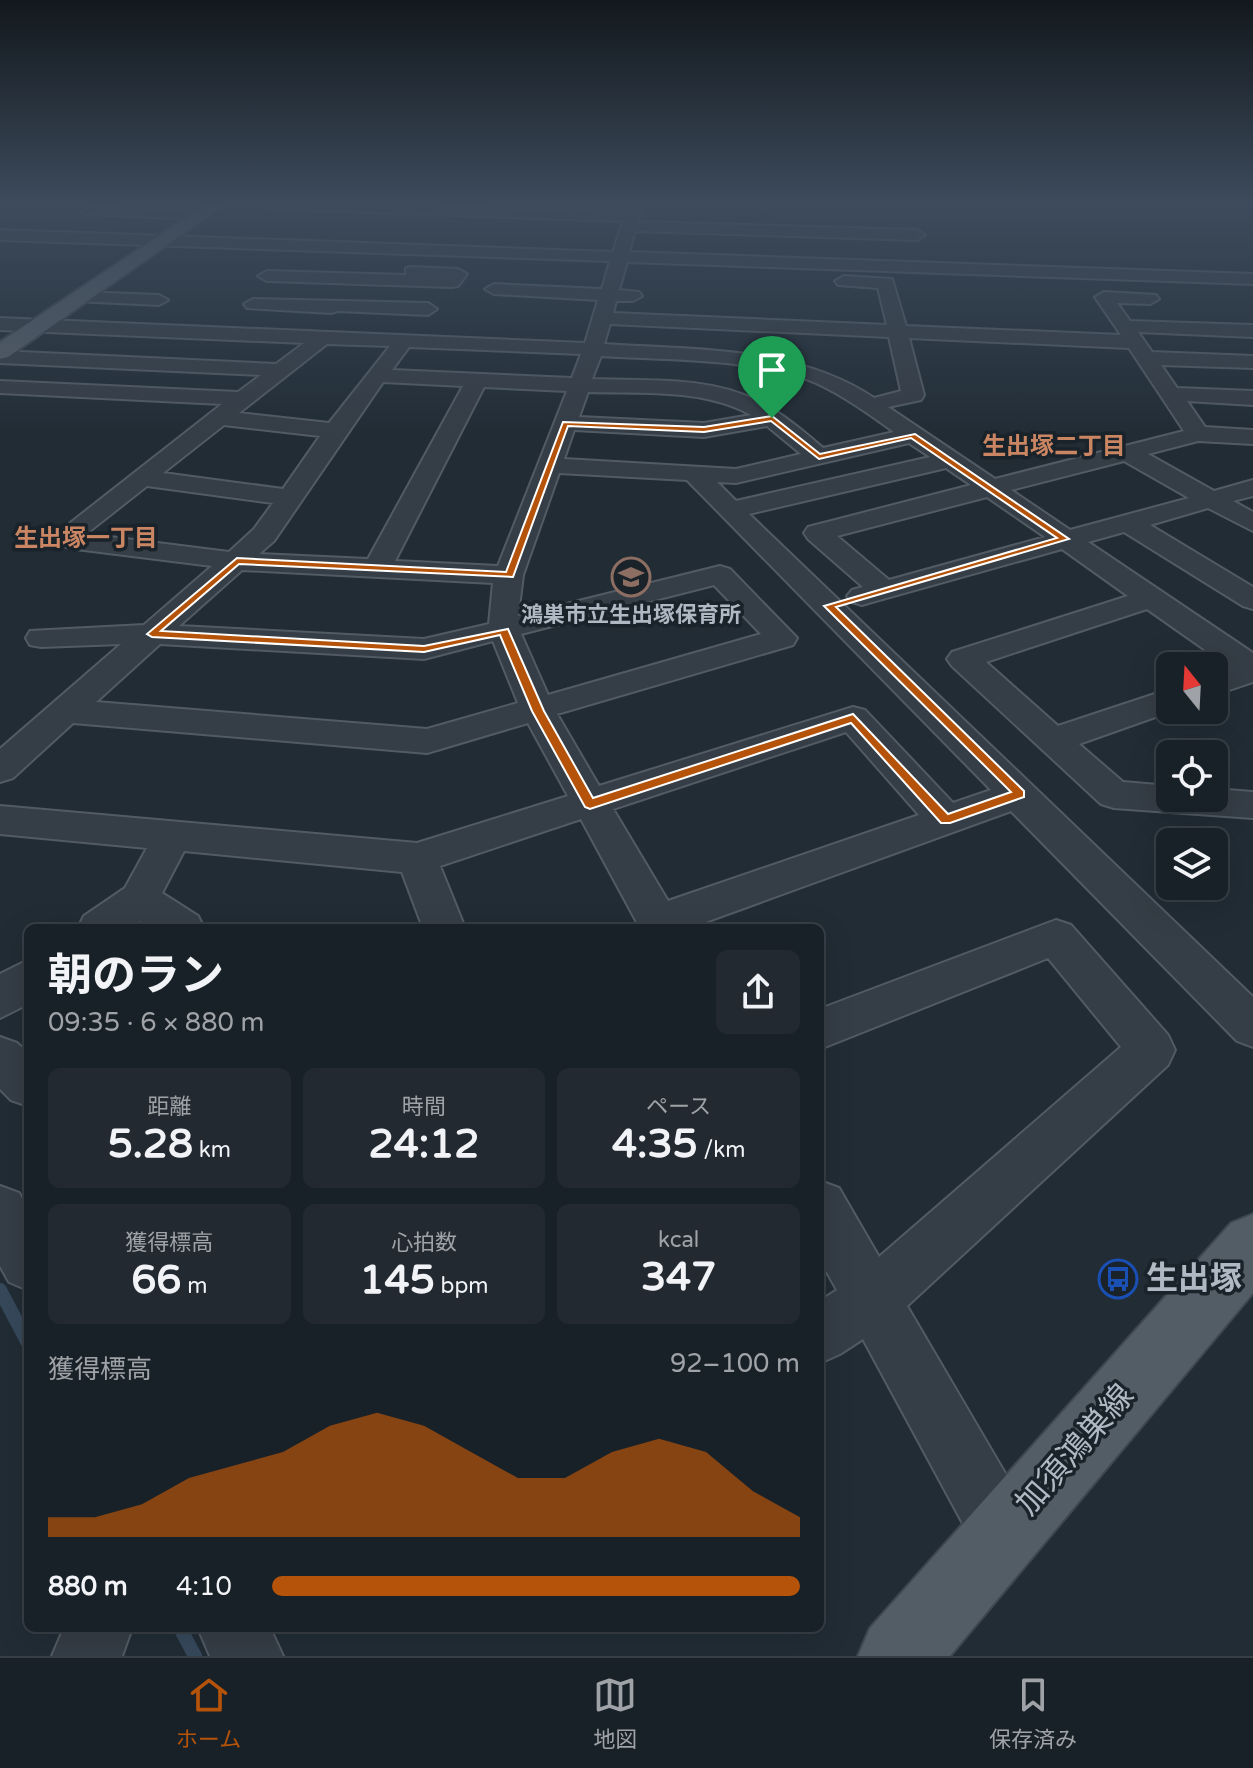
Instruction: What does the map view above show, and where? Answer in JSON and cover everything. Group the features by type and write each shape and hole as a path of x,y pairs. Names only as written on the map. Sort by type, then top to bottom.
{"main road":[{"path":"0,354 107,279"},
{"name":"加須鴻巣線","path":"898,1656 1253,1245"}],"street":[{"path":"358,279 335,302 315,337 282,370 73,531 70,537 76,541 237,561 509,575"},
{"path":"611,279 580,384 509,575 503,609 504,631 538,711 659,924"},
{"path":"844,279 886,283 884,306 899,332 913,395 870,405"},
{"path":"494,289 655,297"},
{"path":"251,296 335,302 434,303"},
{"path":"81,297 159,300"},
{"path":"1164,299 1104,297 1198,434"},
{"path":"0,324 404,341 594,329 899,332 1135,342 1253,362"},
{"path":"594,329 820,377 870,405 1253,670"},
{"path":"1135,342 1253,331"},
{"path":"0,769 264,535 335,431 404,341"},
{"path":"0,354 282,370"},
{"path":"378,376 698,390 732,396 772,418 819,457"},
{"path":"377,569 477,380"},
{"path":"0,387 244,399"},
{"path":"1171,394 1253,398"},
{"path":"220,418 335,431"},
{"path":"565,423 704,430 772,418"},
{"path":"884,590 817,533 1198,434 1253,437"},
{"path":"550,465 736,476 912,435"},
{"path":"1128,453 1253,523"},
{"path":"731,510 949,460"},
{"path":"693,473 1253,1027"},
{"path":"143,478 291,498"},
{"path":"829,606 1253,488"},
{"path":"1127,522 1253,600"},
{"path":"41,638 152,634 424,649 720,575 782,638 427,741 65,711"},
{"path":"1150,598 963,659 1114,795 1253,805"},
{"path":"1228,680 1253,670"},
{"path":"1053,740 1156,705"},
{"path":"0,820 417,858 853,718 946,820"},
{"path":"663,924 1020,794"},
{"path":"105,924 139,899 173,836"},
{"path":"417,858 442,924"},
{"path":"139,899 177,924"},
{"path":"824,1027 1056,937 1152,1050 873,1299 824,1331"},
{"path":"0,999 24,982"},
{"path":"0,1058 24,1080"},
{"path":"0,1212 24,1256"},
{"path":"824,1214 1003,1532"},
{"path":"87,1656 96,1632"},
{"path":"234,1632 248,1656"}],"waterway":[{"path":"0,1290 24,1335"},
{"path":"182,1632 195,1656"}],"place":[{"name":"鴻巣市立生出塚保育所","path":"631,577"},
{"name":"生出塚","path":"1118,1279"}],"district":[{"name":"生出塚二丁目","path":"1054,446"},
{"name":"生出塚一丁目","path":"86,538"}],"route":[{"path":"772,418 819,457 912,435 1064,539 829,606 1020,794 946,820 853,718 590,804 538,711 504,631 424,649 152,634 237,561 509,575 565,423 704,430 772,418"}]}
